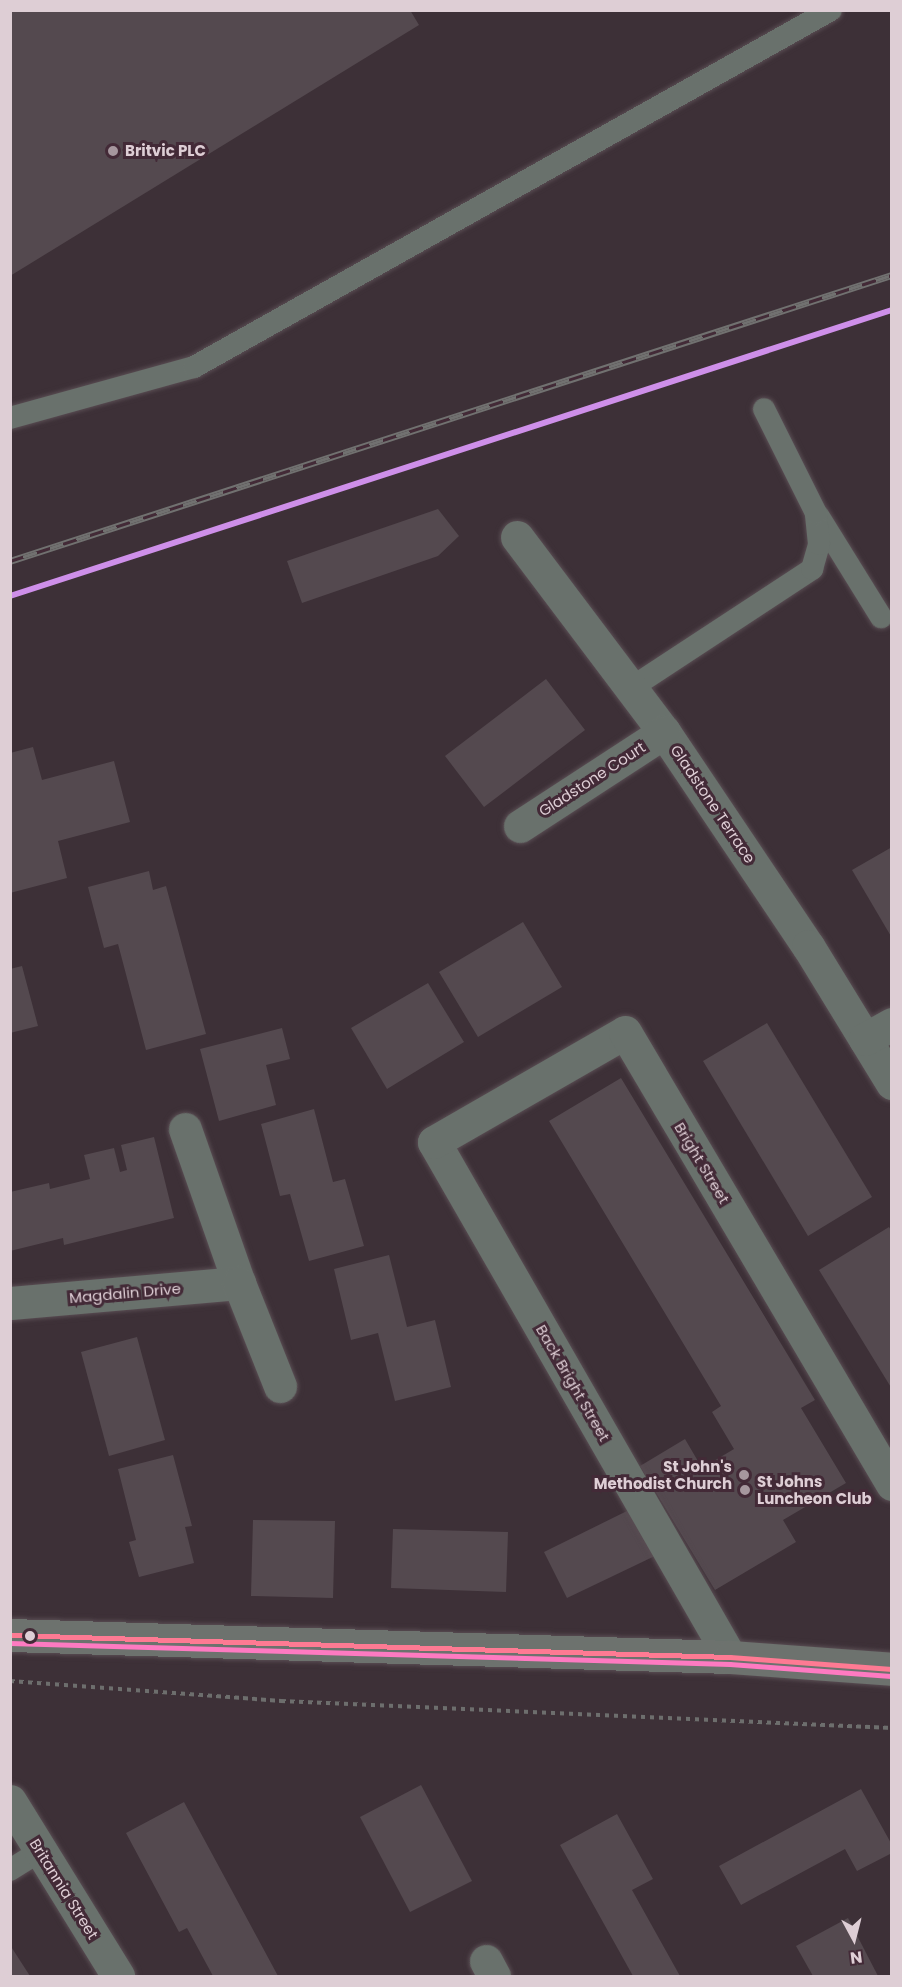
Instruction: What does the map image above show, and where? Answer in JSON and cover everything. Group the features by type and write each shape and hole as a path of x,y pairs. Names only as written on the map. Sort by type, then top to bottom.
{"main road":[{"path":"10,1635 730,1657 891,1668"}],"street":[{"name":"Gladstone Terrace","path":"517,537 663,732 808,946 878,1031 891,1083"},
{"name":"Gladstone Court","path":"520,826 663,732"},
{"name":"Bright Street","path":"434,1142 625,1032 891,1484"},
{"path":"185,1129 239,1283 280,1386"},
{"name":"Back Bright Street","path":"434,1142 730,1657"},
{"name":"Magdalin Drive","path":"10,1303 239,1283"},
{"name":"Britannia Street","path":"10,1801 118,1977"}],"lane":[{"path":"10,418 194,367 831,10"},
{"path":"764,409 816,513 881,617"},
{"path":"631,688 812,569 819,544 816,513"},
{"path":"10,1870 41,1851"}],"path":[{"path":"10,1681 280,1701 891,1728"}],"building":[{"name":"Britvic PLC","path":"10,10 410,10 419,25 10,276"},
{"path":"438,509 459,536 438,556 302,603 287,561"},
{"path":"546,679 585,730 484,807 445,756"},
{"path":"33,747 42,780 114,761 130,822 58,841 67,878 10,893 10,753"},
{"path":"892,847 892,938 852,870"},
{"path":"149,871 153,890 166,886 206,1034 146,1050 118,944 104,948 88,887"},
{"path":"523,922 562,987 478,1037 439,972"},
{"path":"22,966 38,1026 10,1033 10,969"},
{"path":"428,983 464,1042 387,1089 351,1028"},
{"path":"767,1023 872,1197 808,1236 703,1061"},
{"path":"282,1028 290,1059 266,1065 276,1105 219,1121 200,1049"},
{"path":"621,1078 815,1400 801,1408 846,1483 783,1520 796,1542 715,1590 640,1466 685,1439 702,1468 734,1449 712,1412 721,1406 549,1121"},
{"path":"314,1109 333,1182 345,1179 364,1246 309,1261 290,1194 280,1196 261,1124"},
{"path":"154,1137 174,1218 64,1245 63,1238 10,1251 10,1192 49,1183 50,1189 90,1179 84,1155 114,1148 120,1172 127,1170 121,1145"},
{"path":"889,1227 892,1232 892,1389 819,1270"},
{"path":"389,1255 407,1327 435,1320 451,1387 395,1401 378,1333 351,1340 334,1269"},
{"path":"137,1337 165,1440 109,1456 81,1352"},
{"path":"173,1455 192,1526 185,1527 194,1563 139,1577 129,1542 136,1540 118,1469"},
{"path":"635,1507 659,1554 567,1598 544,1552"},
{"path":"253,1520 335,1521 333,1598 251,1596"},
{"path":"393,1529 508,1532 506,1592 391,1588"},
{"path":"421,1785 472,1881 410,1912 360,1817"},
{"path":"861,1789 892,1845 892,1853 857,1871 845,1849 741,1905 719,1866"},
{"path":"184,1802 278,1976 213,1976 187,1928 179,1932 126,1833"},
{"path":"617,1814 653,1879 632,1890 680,1976 633,1976 560,1845"},
{"path":"848,1918 878,1976 813,1976 796,1946"},
{"path":"10,1945 30,1976 10,1976"}],"railway":[{"path":"10,561 892,275"}],"transit line":[{"path":"10,596 892,310"},
{"path":"10,1635 730,1657 892,1669"},
{"path":"10,1643 730,1664 891,1676"}],"place":[{"name":"Britvic PLC","path":"113,151"},
{"name":"St John's Methodist Church","path":"744,1475"},
{"name":"St Johns Luncheon Club","path":"745,1490"}]}
